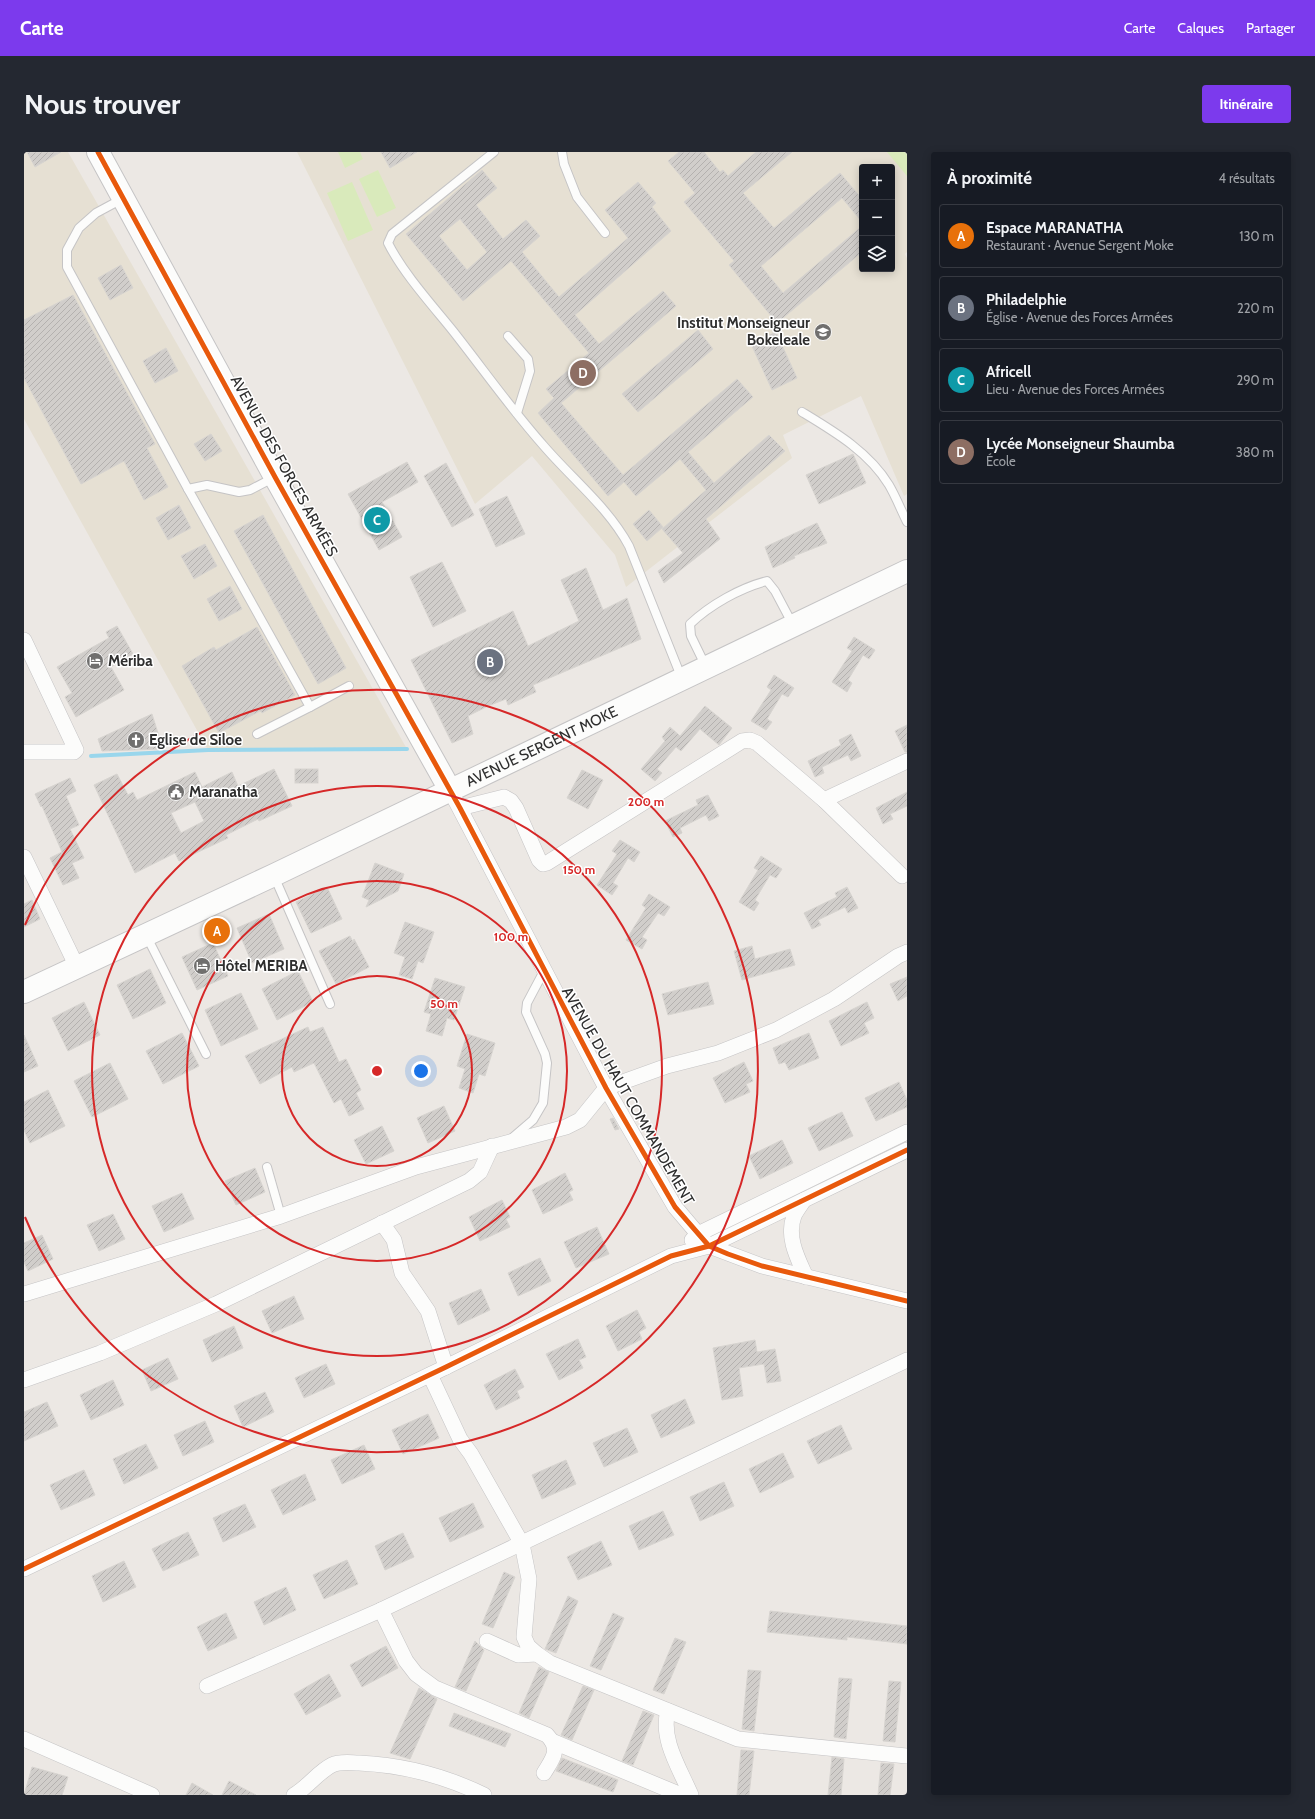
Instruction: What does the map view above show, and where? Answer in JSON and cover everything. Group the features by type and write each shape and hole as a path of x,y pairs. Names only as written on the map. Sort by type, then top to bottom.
{"main road":[{"name":"AVENUE DES FORCES ARMÉES","path":"98,152 275,477 455,799"},
{"name":"AVENUE SERGENT MOKE","path":"24,992 274,875 455,799 682,680 907,571"}],"street":[{"path":"24,640 76,750 74,752 24,752"},
{"path":"455,799 504,797 511,801 516,808 539,860 543,864 548,863 636,809 733,746 742,741 750,740 757,743 824,800 902,876"},
{"path":"824,800 907,761"},
{"name":"AVENUE DU HAUT COMMANDEMENT","path":"455,799 606,1088 675,1207 698,1234 709,1246 762,1266 907,1301"},
{"path":"24,857 77,967"},
{"path":"24,1294 281,1216 416,1167 554,1130 573,1123 580,1120 606,1088 667,1066 718,1053 776,1030 834,999 898,956 907,952"},
{"path":"24,1569 430,1375 670,1256 698,1234 907,1132"},
{"path":"24,1380 100,1353 216,1304 475,1177 480,1172 492,1146"},
{"path":"670,1256 709,1246 907,1150"},
{"path":"804,1200 794,1216 792,1239 795,1255 806,1277"},
{"path":"382,1223 394,1240 402,1272 428,1311 446,1367"},
{"path":"207,1686 382,1610 907,1360"},
{"path":"430,1375 460,1439 471,1454 522,1544 529,1579 524,1637 528,1646 537,1654 550,1663 738,1739 907,1756"},
{"path":"382,1610 406,1661 416,1674 435,1688 547,1735 554,1742 681,1795"},
{"path":"487,1641 518,1655 537,1654"},
{"path":"668,1711 665,1720 667,1738 691,1795"},
{"path":"24,1739 152,1795"},
{"path":"544,1774 556,1750 554,1742"},
{"path":"303,1793 326,1769 333,1764 343,1762 417,1770 467,1787 484,1795"}],"lane":[{"path":"494,152 392,234 388,243 419,290 543,446 610,517 622,532 638,568 682,680"},
{"path":"562,152 564,164 577,197 605,233"},
{"path":"124,199 96,213 79,228 67,250 67,268 310,707"},
{"path":"508,336 528,359 530,371 517,413"},
{"path":"802,412 835,431 867,457 889,485 907,522"},
{"path":"188,489 207,485 238,492 250,490 275,477"},
{"path":"706,668 691,636 690,624 702,613 751,585 767,581 775,591 793,626"},
{"path":"257,734 349,686"},
{"path":"274,875 330,1004"},
{"path":"146,935 206,1054"},
{"path":"508,1142 533,1120 542,1103 547,1063 546,1054 526,1012 527,1003 544,970"},
{"path":"267,1167 281,1216"}],"shaded area":[{"path":"24,152 68,152 407,749 208,750 24,419"},
{"path":"297,152 907,152 907,252 905,254 907,258 907,494 904,496 861,396 783,435 792,458 626,587 615,555 532,456 475,504"}],"green space":[{"path":"338,152 360,152 363,159 345,168"},
{"path":"887,152 907,152 907,176"},
{"path":"378,170 396,208 377,217 359,179"},
{"path":"352,182 373,230 348,241 327,193"}],"building":[{"path":"27,152 61,152 35,167"},
{"path":"381,152 417,152 390,168"},
{"path":"679,152 704,152 720,172 723,170 728,176 756,152 792,152 743,193 774,228 840,173 859,195 859,218 842,198 761,266 783,293 859,229 859,255 777,323 729,265 734,261 684,202 695,193 668,161"},
{"path":"482,170 497,188 476,205 503,239 526,220 540,236 522,252 559,297 628,238 605,210 638,182 656,203 652,207 671,231 575,315 599,344 663,291 676,306 561,403 623,475 737,379 753,397 688,452 714,483 769,435 785,451 706,519 720,539 664,583 658,571 683,553 662,529 706,490 680,459 636,496 624,482 608,496 538,413 554,398 546,389 589,353 511,261 463,301 406,234","holes":["460,219 487,252 467,270 439,236"]},
{"path":"121,265 133,288 110,300 98,278"},
{"path":"73,295 155,444 147,448 168,487 144,500 124,461 81,484 24,378 24,320"},
{"path":"698,330 713,349 638,412 622,394"},
{"path":"776,332 797,378 772,390 751,344"},
{"path":"166,348 178,371 155,383 143,361"},
{"path":"211,434 222,451 205,461 194,444"},
{"path":"853,454 866,483 819,504 806,475"},
{"path":"407,462 418,482 382,502 402,537 379,550 348,494"},
{"path":"446,463 474,515 452,527 424,476"},
{"path":"507,496 525,534 496,547 479,509"},
{"path":"179,505 191,528 168,540 156,518"},
{"path":"649,510 663,527 647,541 633,524"},
{"path":"263,515 346,668 318,684 234,531"},
{"path":"817,523 827,543 794,556 795,558 773,568 765,547"},
{"path":"205,544 217,566 194,579 181,556"},
{"path":"442,562 466,611 433,627 410,577"},
{"path":"586,568 603,610 627,598 641,639 533,685 536,692 508,705 506,699 468,716 473,734 452,743 411,660 513,611 528,646 579,621 561,580"},
{"path":"230,586 242,609 219,621 207,599"},
{"path":"117,626 133,654 111,667 124,690 76,717 65,697 72,693 57,667 109,638 106,632"},
{"path":"257,627 295,695 262,713 260,711 219,733 182,666 214,647 216,650"},
{"path":"854,637 875,650 869,659 863,655 848,680 852,683 847,692 832,682 852,651 847,648"},
{"path":"774,675 794,688 788,697 782,694 767,719 772,722 766,730 751,721 771,690 767,687"},
{"path":"705,706 732,728 719,745 700,729 681,751 676,747 657,769 662,773 655,781 641,769 665,741 662,737 670,727 680,736"},
{"path":"152,714 163,749 102,751 98,739"},
{"path":"907,725 907,752 905,752 895,731"},
{"path":"851,734 861,756 851,761 848,755 822,767 824,773 815,777 808,761 841,745 839,740"},
{"path":"274,769 292,806 259,821 258,819 226,835 228,838 179,861 175,853 135,873 94,785 117,774 128,795 133,792 137,800 195,772 202,787 232,772 238,786","holes":["195,802 204,821 181,833 171,813"]},
{"path":"295,769 318,769 318,783 295,783"},
{"path":"582,770 603,780 588,809 567,798"},
{"path":"70,778 76,791 66,796 79,825 70,829 84,858 72,863 79,878 63,885 50,858 62,852 42,806 41,807 35,794"},
{"path":"907,792 907,806 890,814 893,819 883,824 876,808"},
{"path":"708,795 719,816 709,821 706,815 680,828 682,833 673,837 665,821 698,805 696,800"},
{"path":"620,840 640,852 634,862 628,858 613,883 618,886 612,895 597,885 617,854 612,851"},
{"path":"761,856 782,869 776,878 770,875 755,900 759,903 754,911 739,902 758,870 754,868"},
{"path":"375,863 404,874 398,891 366,907 369,900 362,897"},
{"path":"327,887 342,919 311,933 296,902"},
{"path":"847,887 858,908 848,913 845,907 818,920 821,925 812,929 804,913 837,897 835,893"},
{"path":"649,894 670,907 664,916 658,913 642,937 647,940 642,949 626,940 646,908 642,905"},
{"path":"32,900 40,919 24,927 24,904"},
{"path":"269,914 284,949 252,963 237,928"},
{"path":"405,922 434,932 423,963 418,961 412,979 399,975 405,957 394,953"},
{"path":"350,936 353,942 354,939 369,967 336,984 319,951"},
{"path":"213,943 228,976 197,990 182,957"},
{"path":"752,946 755,959 790,949 795,965 742,980 734,951"},
{"path":"150,969 166,1003 133,1019 117,985"},
{"path":"298,971 313,1002 277,1020 262,989"},
{"path":"907,977 907,996 898,1001 890,984"},
{"path":"435,978 465,987 454,1020 447,1018 442,1036 426,1031 431,1014 424,1012"},
{"path":"708,982 714,1004 668,1015 662,994"},
{"path":"241,993 258,1029 221,1046 205,1010"},
{"path":"84,1002 100,1035 68,1051 52,1018"},
{"path":"867,1002 874,1018 864,1023 869,1033 841,1046 829,1021"},
{"path":"308,1027 310,1032 323,1027 339,1062 346,1059 361,1090 356,1093 364,1109 349,1116 341,1099 334,1103 314,1063 294,1072 292,1067 260,1084 245,1056"},
{"path":"182,1033 199,1066 163,1084 146,1051"},
{"path":"809,1033 819,1058 789,1070 785,1062 779,1064 773,1048"},
{"path":"467,1034 495,1043 485,1076 479,1074 473,1093 459,1088 465,1069 457,1066"},
{"path":"24,1035 38,1066 24,1072"},
{"path":"744,1062 753,1081 746,1084 750,1092 725,1103 713,1078"},
{"path":"110,1063 128,1099 92,1117 74,1081"},
{"path":"899,1082 907,1100 907,1107 876,1121 865,1098"},
{"path":"48,1090 65,1126 30,1143 24,1130 24,1102"},
{"path":"444,1106 455,1131 428,1143 417,1118"},
{"path":"842,1112 853,1136 819,1151 808,1128"},
{"path":"613,1118 619,1129 615,1130 610,1119"},
{"path":"382,1126 394,1151 366,1164 354,1140"},
{"path":"782,1140 793,1163 760,1179 749,1156"},
{"path":"255,1168 265,1192 236,1205 225,1181"},
{"path":"565,1173 573,1190 569,1192 573,1200 543,1214 532,1190"},
{"path":"182,1193 194,1219 164,1232 152,1206"},
{"path":"502,1200 510,1217 506,1219 510,1227 480,1241 469,1217"},
{"path":"113,1214 125,1239 99,1251 87,1225"},
{"path":"597,1227 609,1254 576,1268 564,1242"},
{"path":"42,1235 53,1259 28,1271 24,1262 24,1243"},
{"path":"540,1258 551,1281 518,1296 508,1273"},
{"path":"481,1289 490,1310 458,1325 449,1303"},
{"path":"294,1296 304,1319 272,1333 262,1311"},
{"path":"637,1310 646,1328 639,1332 642,1339 618,1351 606,1326"},
{"path":"234,1326 243,1348 212,1362 203,1340"},
{"path":"578,1339 586,1357 579,1360 583,1368 559,1380 546,1354"},
{"path":"755,1340 757,1352 775,1349 781,1381 767,1383 764,1364 739,1368 743,1396 722,1400 713,1348"},
{"path":"168,1358 178,1379 151,1391 142,1370"},
{"path":"326,1364 335,1384 304,1398 295,1378"},
{"path":"515,1369 524,1387 517,1391 520,1398 496,1410 484,1385"},
{"path":"113,1380 124,1405 91,1420 80,1395"},
{"path":"265,1392 274,1412 243,1427 234,1406"},
{"path":"685,1399 695,1423 661,1438 651,1415"},
{"path":"47,1402 58,1426 24,1441 24,1412"},
{"path":"428,1414 439,1438 403,1454 392,1430"},
{"path":"205,1421 214,1442 183,1456 174,1435"},
{"path":"841,1425 852,1449 818,1464 807,1441"},
{"path":"627,1428 638,1452 604,1467 593,1443"},
{"path":"146,1444 158,1468 124,1484 113,1459"},
{"path":"364,1445 375,1469 342,1484 331,1460"},
{"path":"783,1453 794,1477 760,1493 749,1469"},
{"path":"566,1460 576,1484 542,1499 532,1475"},
{"path":"84,1470 95,1495 61,1510 50,1485"},
{"path":"305,1474 316,1500 283,1515 271,1490"},
{"path":"724,1482 734,1506 700,1521 690,1497"},
{"path":"473,1503 484,1527 450,1542 439,1518"},
{"path":"245,1504 256,1527 223,1542 213,1518"},
{"path":"663,1511 674,1535 639,1550 629,1526"},
{"path":"188,1532 199,1555 163,1571 152,1549"},
{"path":"403,1533 414,1557 385,1570 375,1546"},
{"path":"601,1541 612,1565 578,1580 567,1557"},
{"path":"347,1560 358,1584 324,1599 313,1575"},
{"path":"124,1561 136,1587 103,1602 92,1576"},
{"path":"504,1572 515,1577 493,1628 482,1624"},
{"path":"286,1587 296,1610 264,1625 254,1602"},
{"path":"568,1596 578,1601 556,1653 545,1649"},
{"path":"770,1611 907,1626 907,1644 847,1637 847,1640 767,1632"},
{"path":"226,1613 237,1638 208,1651 197,1627"},
{"path":"613,1613 624,1618 601,1670 590,1666"},
{"path":"675,1638 686,1642 664,1694 653,1690"},
{"path":"475,1641 484,1650 466,1691 455,1687"},
{"path":"386,1646 398,1668 362,1687 350,1665"},
{"path":"539,1667 549,1672 529,1718 519,1713"},
{"path":"748,1670 761,1671 754,1731 742,1729"},
{"path":"329,1674 341,1696 306,1715 294,1694"},
{"path":"839,1678 852,1679 846,1739 834,1737"},
{"path":"889,1681 901,1682 895,1742 883,1741"},
{"path":"583,1686 594,1690 572,1740 561,1735"},
{"path":"419,1688 437,1699 410,1759 390,1753"},
{"path":"643,1711 654,1715 633,1765 622,1761"},
{"path":"454,1713 511,1734 505,1747 449,1726"},
{"path":"741,1750 754,1751 749,1795 737,1795"},
{"path":"832,1757 844,1759 841,1795 828,1795"},
{"path":"562,1758 618,1780 613,1792 556,1771"},
{"path":"881,1763 894,1764 890,1795 878,1795"},
{"path":"32,1767 68,1777 62,1795 24,1795"},
{"path":"229,1781 256,1795 222,1795"},
{"path":"192,1783 213,1795 186,1795"}],"waterway":[{"path":"91,756 208,750 407,749"}],"cycle path":[{"path":"98,152 275,477 460,808 606,1088 675,1207 709,1246 728,1254 762,1266 907,1301"},
{"path":"24,1569 446,1367 671,1256 709,1246 907,1150"}],"place":[{"name":"Institut Monseigneur Bokeleale","path":"823,332"},
{"name":"Lycée Monseigneur Shaumba","path":"583,373"},
{"name":"Africell","path":"377,520"},
{"name":"Mériba","path":"95,661"},
{"name":"Philadelphie","path":"490,662"},
{"name":"Eglise de Siloe","path":"136,740"},
{"name":"Maranatha","path":"176,792"},
{"name":"Espace MARANATHA","path":"217,931"},
{"name":"Hôtel MERIBA","path":"202,966"}]}
